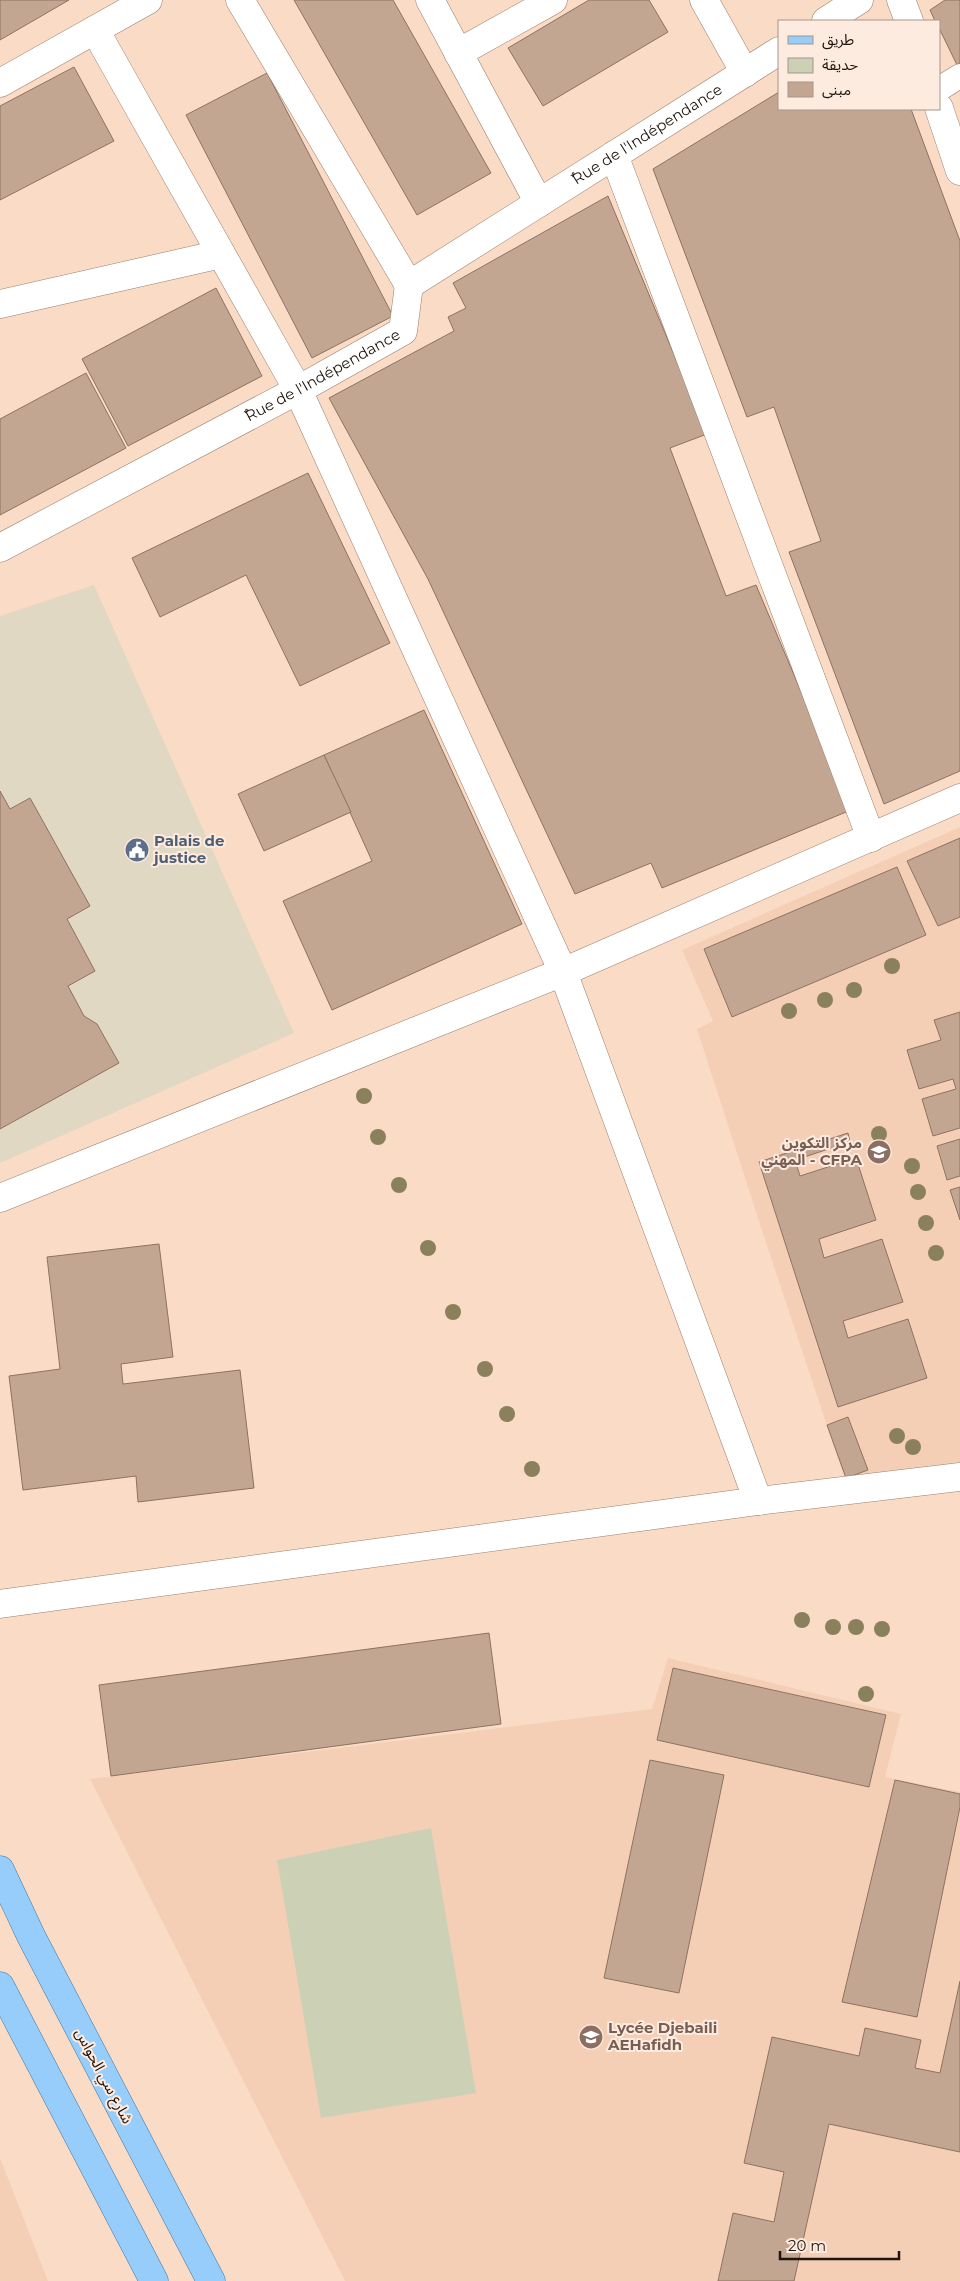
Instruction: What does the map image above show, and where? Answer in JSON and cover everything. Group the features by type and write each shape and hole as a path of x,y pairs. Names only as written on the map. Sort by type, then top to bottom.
{"main road":[{"name":"شارع سي الحواس","path":"0,1870 31,1936 211,2281"},
{"path":"0,1986 154,2281"}],"street":[{"path":"0,83 148,0"},
{"path":"240,0 409,285"},
{"path":"430,0 539,203"},
{"path":"458,53 553,0"},
{"path":"704,0 745,73"},
{"path":"828,20 859,0"},
{"path":"902,0 909,20"},
{"path":"95,30 298,390 562,972 758,1501"},
{"name":"ٌRue de l'Indépendance","path":"0,548 298,390 403,331 409,285 778,52"},
{"path":"940,110 960,171"},
{"path":"614,155 871,838"},
{"path":"0,304 220,254"},
{"path":"0,1198 562,972 960,798"},
{"path":"0,1604 758,1501 960,1477"}],"lane":[{"path":"940,88 960,76"}],"shaded area":[{"path":"94,585 294,1033 0,1163 0,616"},
{"name":"مركز التكوين المهني - CFPA","path":"960,827 960,838 907,862 938,926 960,917 960,1012 935,1020 941,1040 907,1050 919,1089 953,1079 956,1089 922,1100 933,1136 960,1128 960,1139 937,1147 947,1180 960,1176 960,1187 950,1191 960,1220 960,1462 845,1480 697,1029 713,1021 682,950","holes":["897,867 926,935 732,1016 704,949","848,1134 850,1142 795,1160 800,1176 856,1159 876,1220 819,1239 824,1258 882,1239 903,1302 843,1321 848,1338 838,1407 759,1162"]},
{"name":"Lycée Djebaili AEHafidh","path":"668,1658 901,1714 885,1777 960,1792 960,2281 345,2281 90,1779 652,1709"},
{"path":"0,2158 48,2281 0,2281"}],"green space":[{"path":"431,1828 476,2093 321,2118 277,1860"}],"building":[{"path":"0,0 69,0 0,40"},
{"path":"294,0 393,0 491,173 417,215"},
{"path":"589,0 649,0 668,32 543,106 508,48"},
{"path":"945,0 960,0 960,63 957,65 940,30 940,20 935,20 930,10"},
{"path":"74,67 114,141 0,200 0,106"},
{"path":"267,73 393,316 312,358 186,115"},
{"path":"778,93 778,110 911,110 960,241 960,771 884,804 789,552 821,541 774,407 747,417 653,169"},
{"path":"608,196 707,434 670,448 726,596 756,585 851,810 662,888 651,863 575,894 428,579 329,398 454,331 448,317 466,308 453,283"},
{"path":"216,288 262,376 128,446 82,359"},
{"path":"86,373 126,448 0,515 0,419"},
{"path":"308,473 390,643 300,686 246,575 160,617 132,558"},
{"path":"424,710 522,924 332,1010 283,901 372,861 324,755"},
{"path":"324,755 351,812 264,851 238,794"},
{"path":"0,791 10,809 30,798 90,906 67,919 95,971 68,986 84,1016 97,1024 119,1063 0,1129"},
{"path":"960,838 960,917 938,926 907,861"},
{"path":"897,867 926,935 732,1017 704,949"},
{"path":"960,1012 960,1128 933,1136 922,1099 956,1089 953,1079 919,1089 907,1050 941,1040 934,1020"},
{"path":"848,1133 850,1142 795,1160 800,1176 856,1158 876,1220 819,1239 824,1258 882,1239 903,1302 843,1321 848,1338 908,1319 927,1378 838,1407 759,1162"},
{"path":"960,1139 960,1176 947,1180 937,1146"},
{"path":"960,1187 960,1220 950,1190"},
{"path":"159,1244 173,1357 121,1364 123,1384 240,1370 254,1488 138,1502 136,1476 23,1490 9,1376 60,1369 47,1257"},
{"path":"848,1417 868,1470 846,1478 827,1425"},
{"path":"489,1633 501,1724 111,1776 99,1685"},
{"path":"673,1668 886,1715 869,1787 657,1740"},
{"path":"650,1760 724,1775 679,1993 604,1978"},
{"path":"895,1780 960,1794 960,1807 917,2017 842,2002"},
{"path":"960,1981 960,2152 829,2124 794,2281 718,2281 733,2213 774,2222 784,2172 744,2163 772,2037 859,2056 865,2028 921,2040 915,2068 940,2073"}],"place":[{"name":"Palais de justice","path":"137,850"},
{"name":"مركز التكوين المهني - CFPA","path":"879,1152"},
{"name":"Lycée Djebaili AEHafidh","path":"591,2037"}]}
